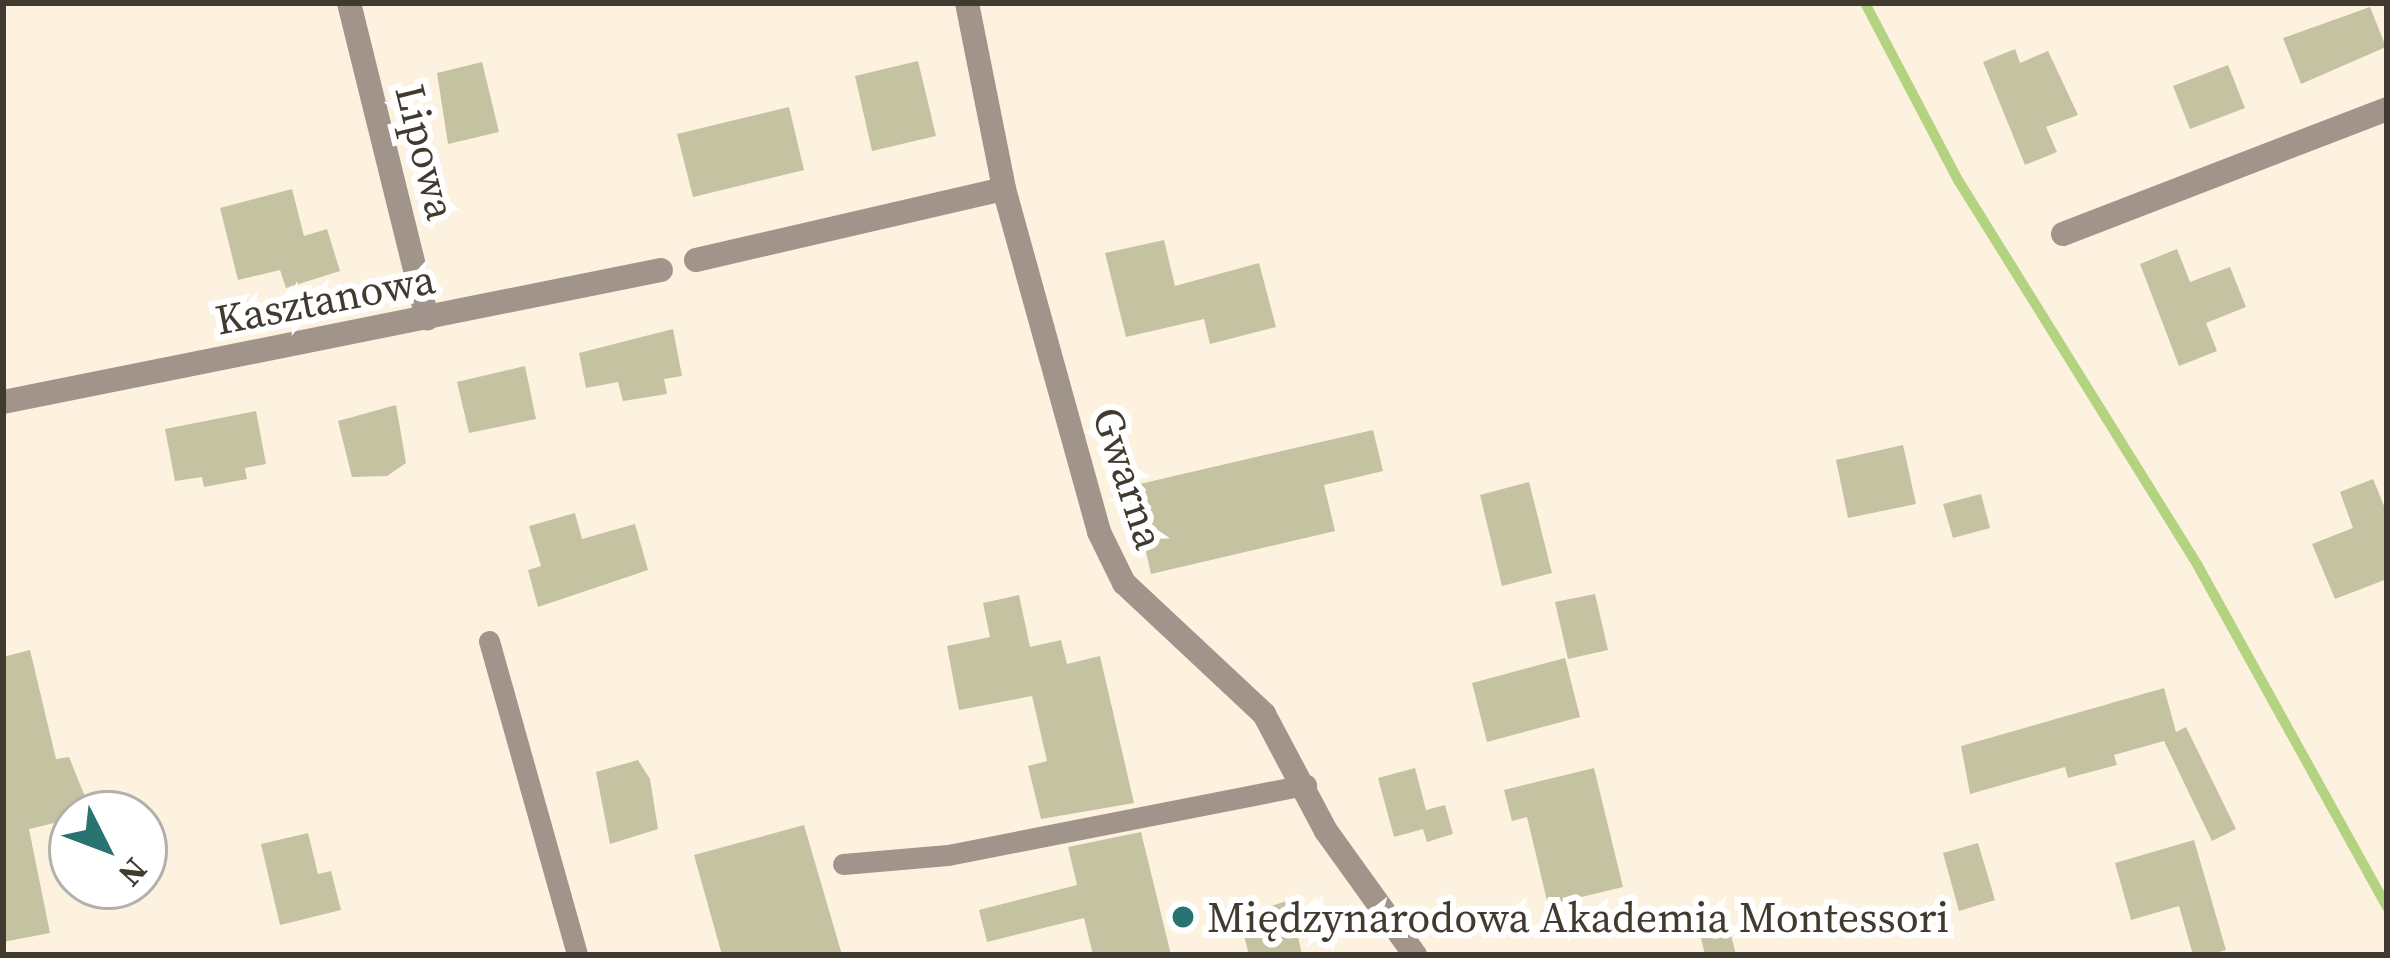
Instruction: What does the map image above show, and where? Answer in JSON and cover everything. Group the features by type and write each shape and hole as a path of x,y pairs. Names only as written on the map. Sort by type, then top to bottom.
{"street":[{"name":"Lipowa","path":"349,3 427,319"},
{"name":"Gwarna","path":"967,3 1004,189 1099,532 1124,584 1264,714 1326,830 1414,955"},
{"path":"2063,235 2387,109"},
{"path":"696,260 1004,189"},
{"name":"Kasztanowa","path":"3,402 662,270"}],"lane":[{"path":"489,640 577,955"},
{"path":"844,865 948,855 1306,785"}],"building":[{"path":"2370,7 2386,47 2301,84 2283,38"},
{"path":"2015,49 2020,63 2048,51 2078,115 2046,127 2057,152 2025,165 1983,62"},
{"path":"918,61 936,136 872,151 855,76"},
{"path":"482,62 499,132 448,144 437,73"},
{"path":"2228,65 2245,108 2190,129 2173,86"},
{"path":"789,107 804,170 693,197 677,134"},
{"path":"292,189 304,236 327,229 340,271 286,288 280,270 238,280 220,208"},
{"path":"1164,240 1175,286 1259,263 1276,327 1210,344 1204,319 1126,337 1105,253"},
{"path":"2177,249 2190,282 2230,267 2246,307 2206,323 2217,351 2179,366 2140,264"},
{"path":"673,329 682,376 664,379 667,394 623,401 618,382 586,388 579,353"},
{"path":"525,366 536,419 469,433 457,382"},
{"path":"396,405 406,463 387,476 352,477 338,421"},
{"path":"256,411 266,464 245,468 247,479 204,487 202,477 175,481 165,429"},
{"path":"1373,430 1383,471 1324,485 1335,531 1151,574 1131,486"},
{"path":"1903,445 1916,504 1848,518 1836,460"},
{"path":"2373,479 2387,513 2387,579 2335,599 2312,544 2353,528 2340,492"},
{"path":"1529,482 1552,573 1502,586 1480,495"},
{"path":"1981,494 1990,528 1953,538 1943,504"},
{"path":"575,513 582,539 635,524 648,570 538,607 528,570 541,566 529,526"},
{"path":"1595,594 1608,650 1568,659 1555,602"},
{"path":"1019,595 1030,647 1061,640 1067,664 1100,656 1134,803 1041,819 1028,766 1047,761 1032,696 959,710 947,646 990,637 983,603"},
{"path":"30,650 56,759 69,757 82,790 48,790 48,824 29,829 50,933 3,942 3,657"},
{"path":"1565,658 1580,717 1487,742 1472,683"},
{"path":"2164,688 2176,732 2186,727 2236,829 2212,841 2164,741 2114,755 2117,765 2068,778 2065,767 1970,794 1961,746"},
{"path":"638,760 650,779 658,829 610,844 596,772"},
{"path":"1415,768 1426,810 1445,805 1453,834 1427,842 1423,829 1394,837 1378,778"},
{"path":"1594,768 1623,887 1548,905 1527,817 1512,821 1504,790"},
{"path":"804,825 842,955 722,955 694,855"},
{"path":"1141,832 1171,955 1093,955 1084,918 987,942 979,910 1077,885 1068,847"},
{"path":"308,833 318,874 331,871 341,910 280,925 261,844"},
{"path":"2194,840 2226,950 2208,955 2193,955 2179,906 2131,920 2115,863"},
{"path":"1978,843 1995,900 1959,911 1943,853"},
{"path":"1290,900 1302,955 1249,955 1239,916"},
{"path":"1728,923 1736,955 1705,955 1699,930"}],"waterway":[{"path":"1865,3 1958,180 2198,566 2387,907"}],"place":[{"name":"Międzynarodowa Akademia Montessori","path":"1183,917"}]}
